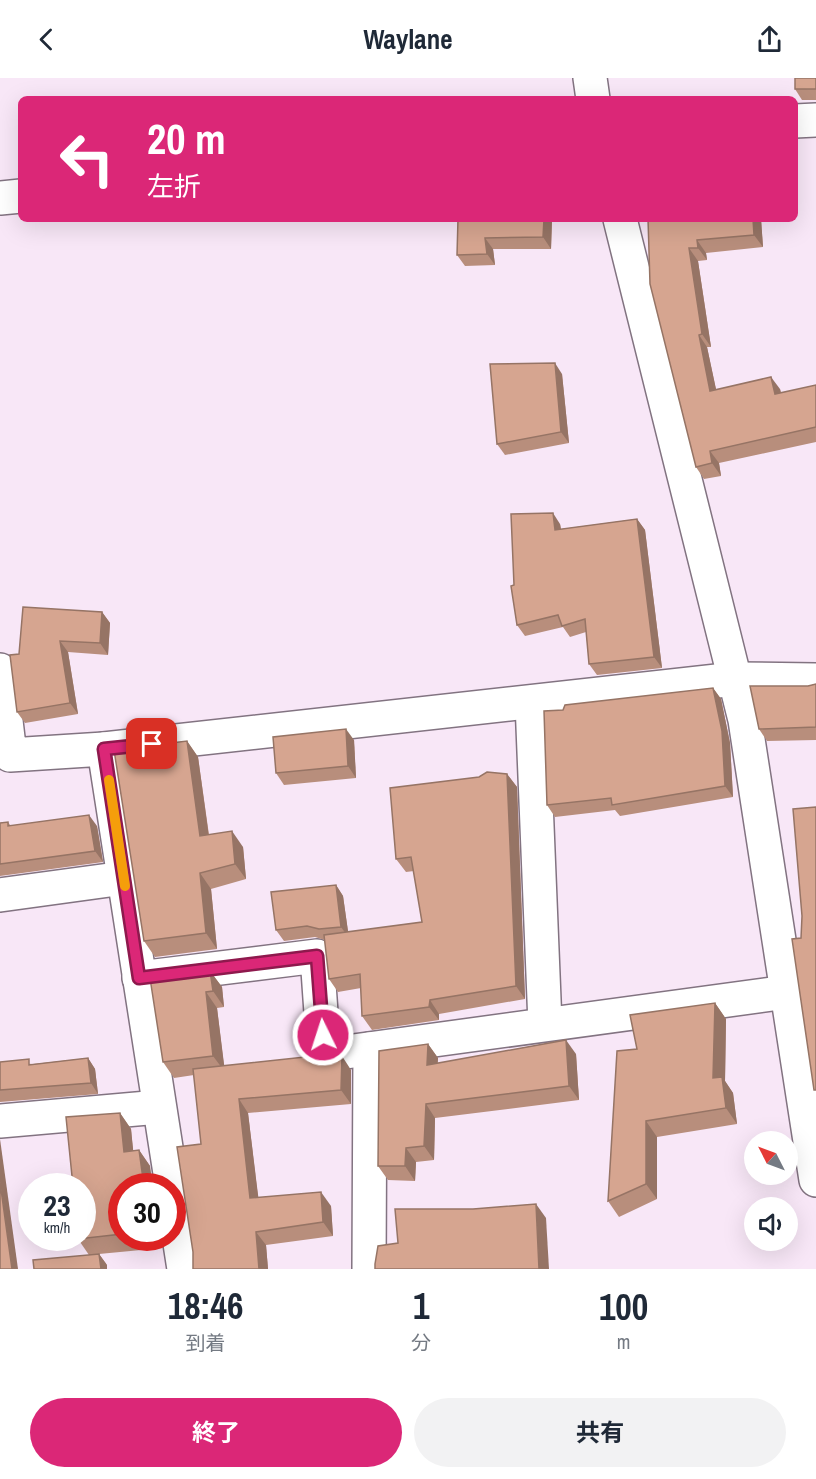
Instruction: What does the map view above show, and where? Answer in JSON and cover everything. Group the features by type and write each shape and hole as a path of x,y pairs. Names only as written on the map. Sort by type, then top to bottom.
{"street":[{"path":"590,78 593,96"},
{"path":"798,122 816,120"},
{"path":"0,198 18,196"},
{"path":"621,222 745,720 816,1180"},
{"path":"0,670 10,755 7,755"},
{"path":"7,755 104,749 735,679 816,680"},
{"path":"532,702 545,1024"},
{"path":"104,749 170,1173"},
{"path":"0,895 124,878"},
{"path":"139,978 317,956 324,1055 787,992"},
{"path":"369,1269 370,1049"},
{"path":"0,1121 159,1107"},
{"path":"181,1251 184,1269"}],"building":[{"path":"795,78 816,78 816,89 795,89"},
{"path":"458,222 544,222 543,237 485,238 487,254 457,255"},
{"path":"648,222 753,222 754,235 697,240 698,248 689,248 702,334 699,335 710,391 771,377 775,394 816,385 816,427 710,451 712,463 696,467 650,284"},
{"path":"555,363 561,432 497,444 490,364"},
{"path":"553,513 555,530 637,519 654,657 589,664 585,619 562,626 558,615 517,625 511,586 514,585 511,514"},
{"path":"23,607 102,612 100,643 60,641 70,703 17,712 10,655 19,654"},
{"path":"816,684 816,727 759,729 750,686"},
{"path":"713,688 722,731 725,786 612,805 611,798 547,805 544,711 563,710 565,705"},
{"path":"346,729 348,766 276,773 273,737"},
{"path":"187,741 200,836 232,831 235,864 200,873 206,933 144,941 114,750"},
{"path":"487,772 507,774 516,986 430,1000 429,1007 362,1016 360,974 329,979 324,935 422,922 411,857 396,859 390,788 479,777"},
{"path":"816,807 816,1090 814,1090 792,939 801,938 802,916 793,809"},
{"path":"89,815 95,851 0,864 0,823 8,822 8,826"},
{"path":"336,885 341,927 319,929 307,926 276,930 271,892"},
{"path":"210,971 213,991 206,992 213,1056 163,1062 150,978"},
{"path":"715,1003 713,1078 722,1077 726,1108 646,1121 646,1184 608,1201 617,1051 637,1049 630,1015"},
{"path":"566,1040 569,1086 426,1104 424,1146 406,1148 405,1166 378,1166 379,1051 428,1044 427,1065"},
{"path":"342,1056 341,1090 239,1099 250,1198 321,1192 323,1222 256,1232 259,1269 193,1269 193,1252 186,1206 186,1173 181,1173 177,1147 201,1144 193,1069 305,1057 317,1060"},
{"path":"88,1058 91,1083 0,1090 0,1062 29,1059 29,1065"},
{"path":"120,1113 124,1152 139,1150 142,1173 108,1173 108,1236 96,1237 96,1173 72,1173 66,1117"},
{"path":"0,1182 12,1269 0,1269"},
{"path":"536,1204 539,1269 375,1269 378,1246 398,1243 395,1209 473,1209"},
{"path":"99,1254 101,1269 34,1269 33,1260"}],"slow traffic":[{"path":"109,780 125,886"}],"route":[{"path":"152,744 104,749 139,978 317,956 323,1035"}]}
